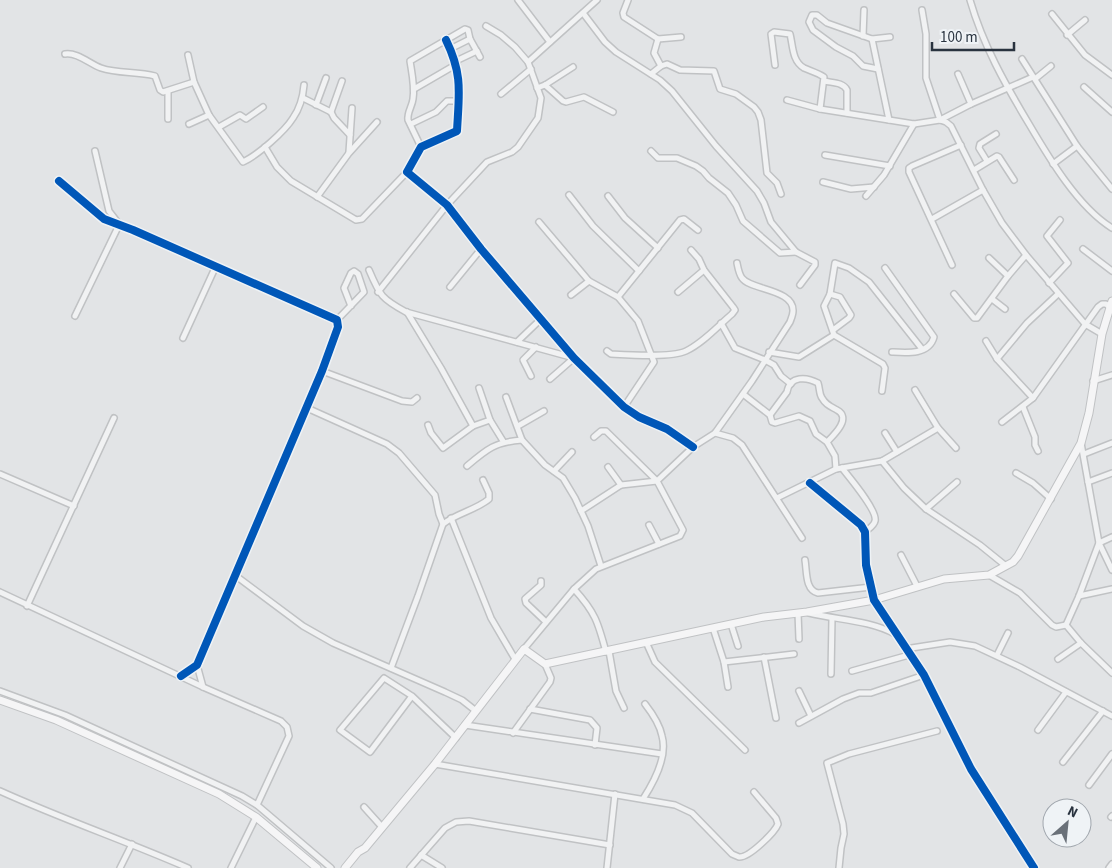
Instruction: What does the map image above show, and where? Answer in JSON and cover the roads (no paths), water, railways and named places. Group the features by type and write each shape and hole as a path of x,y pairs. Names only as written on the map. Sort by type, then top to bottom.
{"main road":[{"path":"351,868 365,848 456,738 524,649 544,664 764,617 807,612 874,600 944,578 989,575 1006,566 1018,556 1051,500 1081,443 1089,413 1102,334 1111,306"},
{"path":"0,700 56,720 219,794 256,817 315,867"},
{"path":"345,868 358,852 365,848"}],"street":[{"path":"518,0 550,42"},
{"path":"528,62 597,0"},
{"path":"628,0 623,13 624,17 658,39 681,37"},
{"path":"970,0 986,47 1007,88 1053,164 1084,203 1112,228"},
{"path":"863,36 864,10"},
{"path":"922,10 926,34 926,78 940,120"},
{"path":"583,13 611,47 651,74 672,91 716,146 758,191 771,222 796,252 815,262 815,265 800,285"},
{"path":"1052,14 1085,55 1112,75"},
{"path":"878,68 863,66 853,56 836,47 813,30 809,19 812,15 817,15 827,23 872,39 890,37"},
{"path":"1068,35 1085,20"},
{"path":"378,292 447,205 487,162 512,152 522,142 538,118 540,98 528,62 501,35 486,26"},
{"path":"421,147 407,116 413,102 414,89 410,61 465,29 468,30 480,57"},
{"path":"775,65 771,34 774,32 787,33 791,36 795,58 798,63 802,67 824,77 820,109"},
{"path":"450,49 470,38"},
{"path":"658,39 654,53 661,66"},
{"path":"872,39 889,120"},
{"path":"265,147 277,167 291,181 360,220 407,172 421,147 457,131 460,82 456,63 446,40"},
{"path":"414,89 477,51"},
{"path":"65,54 69,53 78,56 104,69 155,76 162,91 168,91 194,82"},
{"path":"188,55 194,82 209,115 243,162 265,147 293,119 303,98 304,85"},
{"path":"1022,59 1077,146 1112,188"},
{"path":"651,74 661,66 668,64 680,70 714,71 720,88 736,94 754,107 761,120 767,173 778,183 781,194"},
{"path":"787,100 820,109 914,124 940,120 971,104 1034,78 1052,66"},
{"path":"537,88 573,67"},
{"path":"501,94 530,69"},
{"path":"958,74 971,104"},
{"path":"316,104 326,78"},
{"path":"342,81 332,112 334,118 350,135"},
{"path":"824,81 846,86 847,113"},
{"path":"545,85 566,102 584,97 613,112"},
{"path":"1084,88 1112,112"},
{"path":"168,91 168,119"},
{"path":"303,98 332,112"},
{"path":"411,124 436,112 447,101 458,101"},
{"path":"219,127 240,115 246,119 263,107"},
{"path":"349,153 352,108"},
{"path":"189,124 209,115"},
{"path":"940,120 951,126 1002,223 1026,255 1085,324 1102,334"},
{"path":"317,197 349,153 378,122"},
{"path":"866,196 884,176 914,124"},
{"path":"987,161 979,148 980,144 996,134"},
{"path":"952,265 909,172 909,168 961,145"},
{"path":"1053,164 1077,146"},
{"path":"95,151 109,212 119,224"},
{"path":"650,151 658,158 677,158 696,166 728,194 736,205 743,221 756,233 780,253 796,252"},
{"path":"825,155 890,166"},
{"path":"974,170 995,156 999,157 1014,180"},
{"path":"407,172 447,205 481,249 574,358 624,407 667,429 693,447"},
{"path":"59,180 104,219 338,320"},
{"path":"823,182 851,188 874,187"},
{"path":"932,219 983,190"},
{"path":"569,195 592,226 640,271"},
{"path":"608,196 625,218 658,248"},
{"path":"618,297 682,219 698,230"},
{"path":"1049,283 1068,263 1047,236 1060,220"},
{"path":"539,222 589,281 618,297 638,321 652,355 653,364 624,407"},
{"path":"75,316 119,224"},
{"path":"450,287 481,249"},
{"path":"1083,249 1112,271"},
{"path":"607,351 611,354 652,355 684,352 721,324 735,310 691,250"},
{"path":"954,294 976,319 1026,255"},
{"path":"989,258 1008,276"},
{"path":"882,391 884,364 833,333 824,306 830,294 834,264 837,262 849,268 868,282 922,349"},
{"path":"581,510 620,485 657,481 693,447 715,433 790,322 793,311 789,301 776,293 746,282 742,278 737,263"},
{"path":"183,338 215,268"},
{"path":"885,268 934,336 932,342 914,353 892,352"},
{"path":"369,270 378,292 388,302 406,312 574,358"},
{"path":"678,292 704,270"},
{"path":"181,676 197,665 307,408 338,327 338,320 351,306 364,292 358,274 354,271 351,272 344,288 351,306"},
{"path":"570,295 589,281"},
{"path":"769,352 799,358 833,333 849,318 851,315 842,298 830,294"},
{"path":"997,359 1027,323 1058,294"},
{"path":"992,299 1005,309"},
{"path":"1002,422 1033,398 1062,360 1085,324 1102,304 1111,306"},
{"path":"406,312 441,368 473,426"},
{"path":"517,342 541,320"},
{"path":"721,324 735,348 774,365 781,376 791,384"},
{"path":"986,341 997,359 1033,398"},
{"path":"531,376 523,360 536,347"},
{"path":"550,379 574,358"},
{"path":"322,371 402,401 412,402 417,398"},
{"path":"1093,381 1112,375"},
{"path":"770,415 791,384 797,380 805,378 818,384 821,398 828,406 838,410 843,420 838,432 827,442"},
{"path":"479,388 490,420 503,441"},
{"path":"915,390 938,428 956,448"},
{"path":"743,394 770,415 772,422 795,416 806,418 810,421 816,434 827,442 835,456 839,469 871,507 876,518 875,524 865,532"},
{"path":"506,397 522,440 545,465 563,478 581,510 601,566"},
{"path":"1022,406 1036,437 1035,445 1038,451"},
{"path":"307,408 387,444 399,453 435,495 443,524"},
{"path":"518,426 544,411"},
{"path":"27,606 114,418"},
{"path":"428,425 431,433 443,448 473,426 490,420"},
{"path":"777,498 839,469 882,461 938,428"},
{"path":"524,649 585,577 601,566 680,536 683,530 657,481 606,431 594,437"},
{"path":"885,432 898,452"},
{"path":"715,433 733,438 742,445 802,538"},
{"path":"467,466 485,451 503,441 522,440"},
{"path":"1081,443 1099,543 1112,570"},
{"path":"1084,454 1112,443"},
{"path":"554,471 572,452"},
{"path":"882,461 904,488 926,509 980,545 1006,566"},
{"path":"608,467 620,485"},
{"path":"1016,473 1033,482 1051,500"},
{"path":"1088,482 1112,473"},
{"path":"0,474 74,506"},
{"path":"391,668 443,524 488,499 490,496 483,480"},
{"path":"926,509 957,482"},
{"path":"810,483 861,525 865,532 866,565 874,600 924,675 972,768 1034,868"},
{"path":"451,518 491,618 515,659"},
{"path":"649,525 659,544"},
{"path":"989,575 1020,593 1052,625 1056,627 1066,624 1099,543 1112,537"},
{"path":"901,555 917,586"},
{"path":"805,560 809,588 812,592 818,593 871,587"},
{"path":"236,576 303,626 333,643 462,700 476,711"},
{"path":"541,581 541,585 525,599 526,603 546,622"},
{"path":"574,589 587,604 599,623 608,651 616,691 624,708"},
{"path":"1079,596 1112,589"},
{"path":"0,592 203,687 281,721 287,727 289,736 257,805"},
{"path":"807,612 869,624 896,634"},
{"path":"798,613 799,639"},
{"path":"831,674 832,618"},
{"path":"731,624 738,646"},
{"path":"1066,624 1081,643 1112,673"},
{"path":"713,628 724,662 728,687"},
{"path":"997,655 1008,633"},
{"path":"646,642 655,662 744,750"},
{"path":"905,649 950,642 975,646 997,655 1112,716"},
{"path":"1058,659 1081,643"},
{"path":"724,662 794,654"},
{"path":"852,671 909,655"},
{"path":"764,657 776,718"},
{"path":"513,733 550,682 544,664"},
{"path":"197,665 203,687"},
{"path":"799,723 851,696 859,693 871,693 924,675"},
{"path":"412,696 370,752 340,730 384,678 412,696 456,738"},
{"path":"0,691 65,715 234,792 257,805 331,868"},
{"path":"800,691 811,716"},
{"path":"1038,730 1066,692"},
{"path":"643,799 660,770 662,754 662,733 645,704"},
{"path":"530,709 590,720 597,728 595,745"},
{"path":"1063,762 1102,710"},
{"path":"466,725 662,754"},
{"path":"840,868 844,824 827,763 849,754 937,731"},
{"path":"1089,784 1112,754"},
{"path":"435,764 676,805 692,814 732,854 739,857 747,855 776,830 778,824 776,818 754,792"},
{"path":"190,780 193,772"},
{"path":"0,791 188,868"},
{"path":"607,868 615,794"},
{"path":"364,808 382,827"},
{"path":"231,868 256,817"},
{"path":"410,868 445,828 456,822 469,821 610,845"},
{"path":"120,868 132,844"},
{"path":"421,855 442,868"},
{"path":"1109,868 1112,864"}]}
